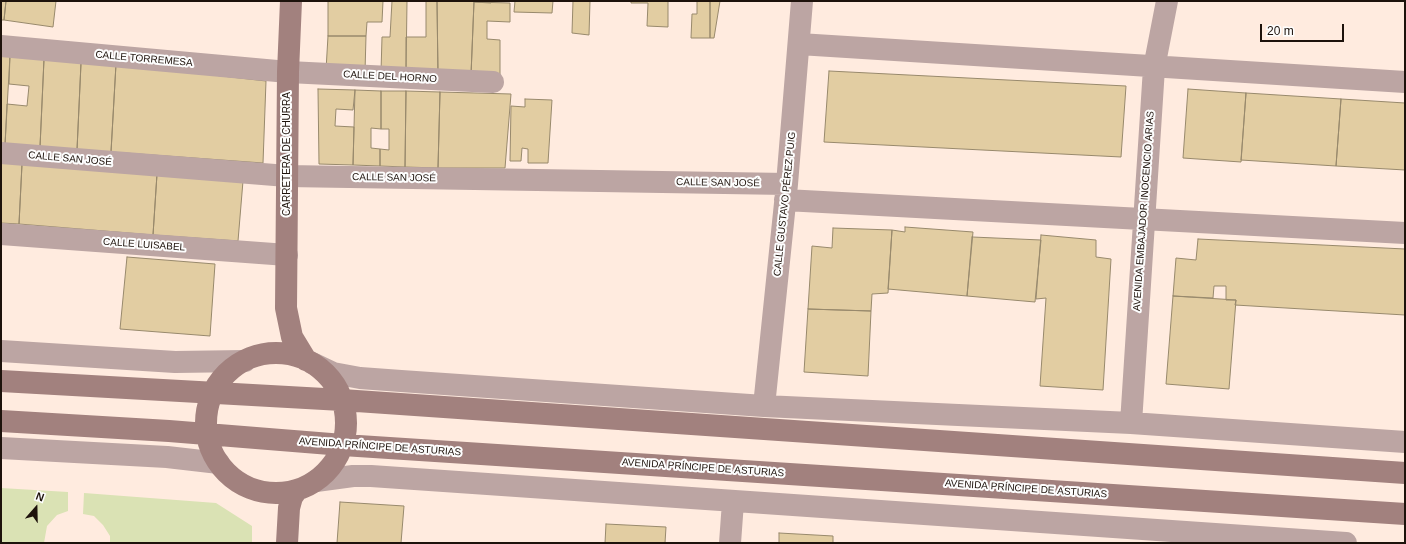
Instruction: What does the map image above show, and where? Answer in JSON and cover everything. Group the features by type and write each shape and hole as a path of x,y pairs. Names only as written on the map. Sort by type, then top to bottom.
{"main road":[{"name":"CARRETERA DE CHURRA","path":"291,1 288,72 286,308 292,337 309,362"},
{"name":"CARRETERA DE CHURRA","path":"254,358 282,323 286,308"},
{"path":"260,491 275,493 297,490 316,481 330,469 343,445 346,427 342,400 327,375 309,362 285,354 254,358 226,374 213,394 207,414 208,435 212,450 219,463 234,479 268,496 281,510 288,534"},
{"path":"1,381 342,400 1405,473"},
{"name":"AVENIDA PRÍNCIPE DE ASTURIAS","path":"1,421 343,445 1405,514"},
{"path":"288,534 289,508 292,497 297,490"}],"street":[{"name":"CALLE GUSTAVO PÉREZ PUIG","path":"764,406 800,44 802,1"},
{"name":"AVENIDA EMBAJADOR INOCENCIO ARIAS","path":"1131,423 1154,68 1167,1"},
{"path":"800,44 1154,68 1405,82"},
{"name":"CALLE TORREMESA","path":"1,46 288,72"},
{"name":"CALLE DEL HORNO","path":"288,72 492,82"},
{"name":"CALLE SAN JOSÉ","path":"1,153 287,176 786,192 1144,218 1405,233"},
{"name":"CALLE LUISABEL","path":"1,234 287,255"},
{"path":"1,351 175,362 254,358"},
{"path":"309,362 333,373 360,378 764,406 1131,423 1405,442"},
{"path":"1,448 167,457 219,463"},
{"path":"316,481 353,476 371,476 733,502 1146,536 1346,543"},
{"path":"730,543 733,502"}],"green space":[{"path":"1,488 68,492 68,511 57,515 47,526 44,543 1,543"},
{"path":"84,493 216,503 252,526 252,543 110,543 110,536 103,525 94,516 83,514"}],"building":[{"path":"1,1 6,1 4,20 1,20"},
{"path":"6,1 56,1 53,27 4,20"},
{"path":"328,1 383,1 382,22 367,22 366,36 328,36"},
{"path":"392,1 407,1 406,73 381,72 382,37 390,37"},
{"path":"426,1 437,1 438,75 406,73 406,37 426,37"},
{"path":"437,1 474,1 471,75 438,75"},
{"path":"491,1 491,3 474,2"},
{"path":"515,1 553,1 552,13 514,12"},
{"path":"573,1 590,1 589,35 572,33"},
{"path":"631,1 668,1 668,27 647,26 648,3 631,3"},
{"path":"697,1 710,1 710,38 691,38 692,14 697,14"},
{"path":"710,1 720,1 714,38 710,38"},
{"path":"474,2 510,3 510,22 487,21 487,39 500,40 500,76 471,75"},
{"path":"328,36 366,36 365,72 326,70"},
{"path":"1,54 10,55 5,145 1,144"},
{"path":"10,55 44,59 40,147 5,145 7,104 27,106 29,86 9,84"},
{"path":"44,59 81,63 77,150 40,147"},
{"path":"81,63 116,64 111,152 77,150"},
{"path":"116,64 266,81 263,163 111,152"},
{"path":"829,71 1126,86 1121,157 824,142"},
{"path":"318,89 355,90 353,110 336,109 335,126 354,127 353,165 319,164"},
{"path":"1188,89 1246,93 1241,162 1183,158"},
{"path":"355,90 381,91 381,129 371,128 371,148 380,149 380,166 353,165"},
{"path":"381,91 406,91 405,167 380,166 380,149 389,150 389,129 381,129"},
{"path":"406,91 440,92 438,168 405,167"},
{"path":"440,92 511,94 505,168 438,168"},
{"path":"1246,93 1341,99 1336,166 1241,160"},
{"path":"525,99 552,100 548,163 528,163 528,149 522,148 521,161 510,161 511,106 525,107"},
{"path":"1341,99 1405,103 1405,170 1336,166"},
{"path":"1,163 22,164 19,224 1,223"},
{"path":"22,164 157,174 153,235 19,224"},
{"path":"157,174 243,181 238,241 153,235"},
{"path":"905,227 973,232 967,296 888,289 892,230 905,232"},
{"path":"833,228 892,230 888,293 872,294 871,311 808,309 812,246 832,248"},
{"path":"1041,235 1096,240 1096,257 1111,259 1103,390 1040,386 1046,298 1036,299"},
{"path":"972,237 1041,240 1035,302 967,296"},
{"path":"1198,239 1405,249 1405,315 1235,305 1236,300 1226,300 1226,286 1214,286 1213,298 1173,296 1176,258 1196,260"},
{"path":"127,257 215,264 210,336 120,329"},
{"path":"1173,296 1236,300 1229,389 1166,384"},
{"path":"808,309 871,311 868,376 804,372"},
{"path":"340,502 404,506 401,543 337,543"},
{"path":"606,524 666,527 665,543 605,543"},
{"path":"779,533 833,536 833,543 779,543"}]}
